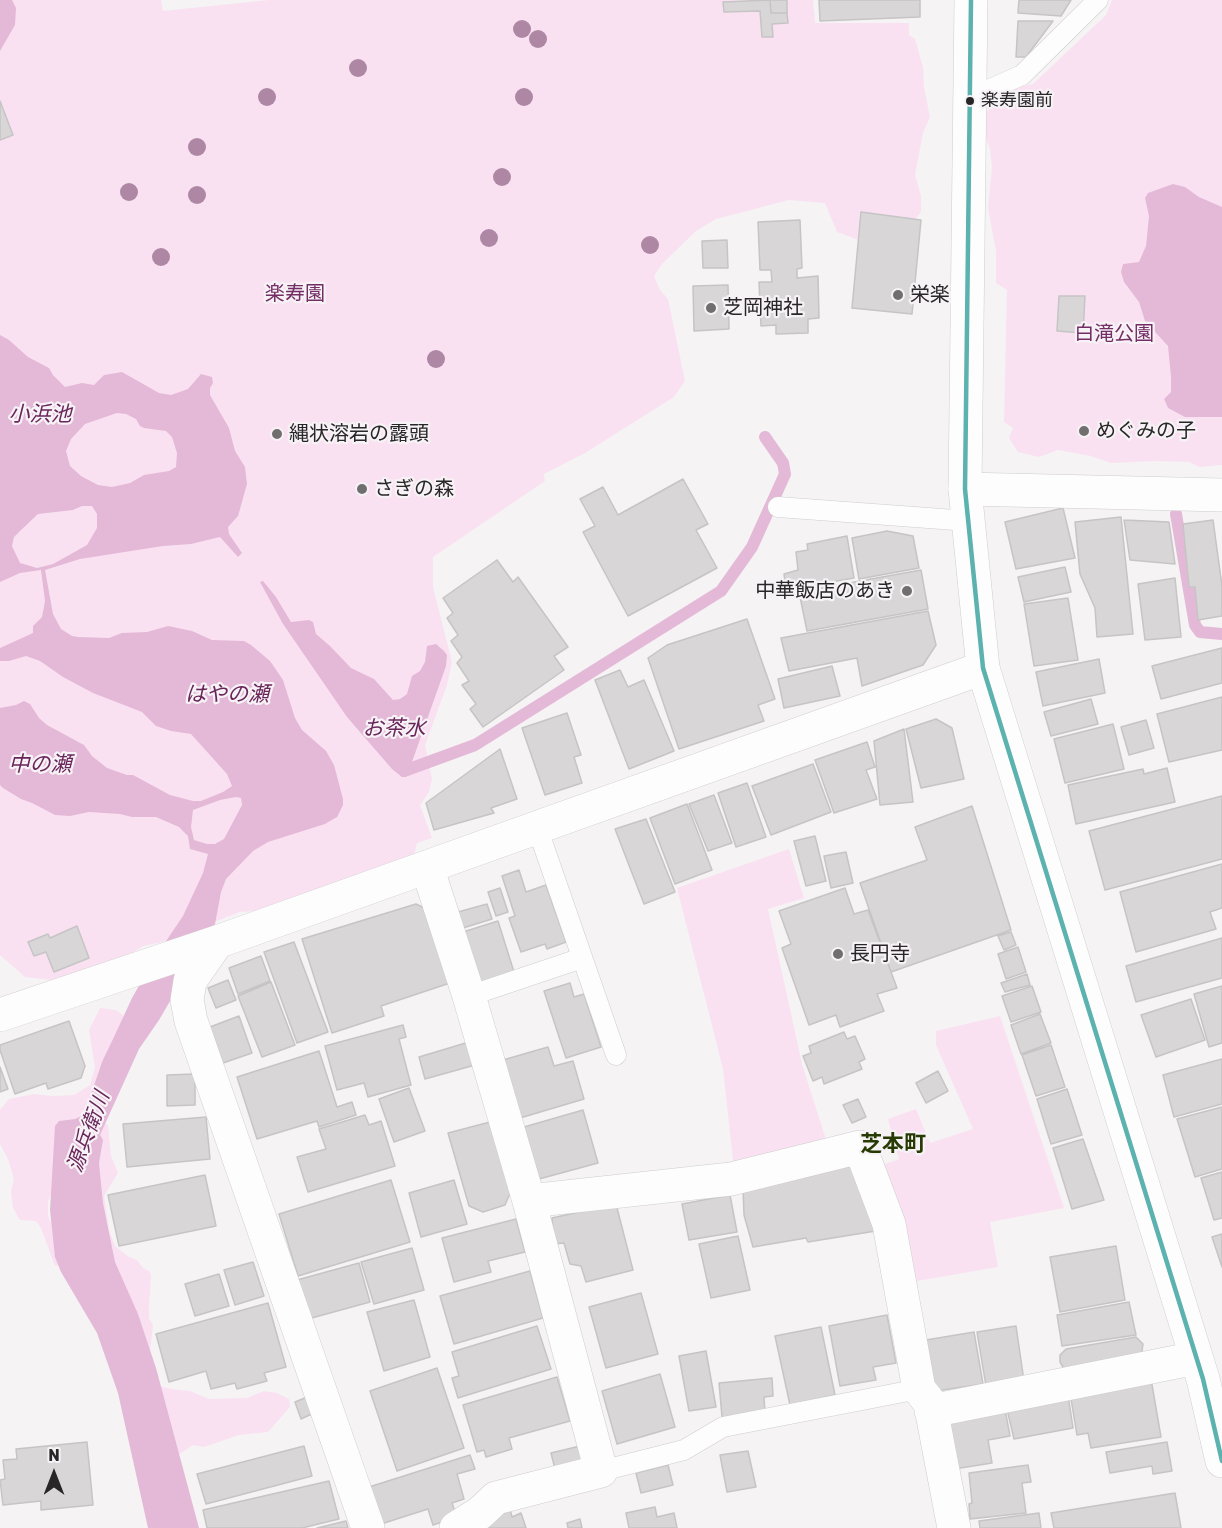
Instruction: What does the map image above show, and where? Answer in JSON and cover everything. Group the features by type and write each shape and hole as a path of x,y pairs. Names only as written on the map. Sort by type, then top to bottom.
{"street":[{"path":"972,0 965,489 983,668 1207,1370 1222,1461"},
{"path":"965,489 1222,496"},
{"path":"0,1015 212,943 983,668"},
{"path":"427,867 469,996 529,1201 601,1471 496,1498 480,1514 456,1528"},
{"path":"212,943 190,981 187,1000 191,1021 368,1528"},
{"path":"529,1201 731,1179 860,1147 889,1224 954,1528"},
{"path":"925,1400 1207,1370"}],"lane":[{"path":"970,98 1022,75 1098,0"},
{"path":"778,507 969,521"},
{"path":"537,827 616,1054"},
{"path":"469,996 582,958"},
{"path":"601,1471 684,1450 723,1427 925,1400"}],"green space":[{"name":"楽寿園","path":"0,0 161,0 163,11 269,0 813,0 815,23 909,23 909,35 915,39 923,67 930,117 923,133 915,175 921,196 921,212 904,232 870,244 837,232 825,203 789,200 716,219 696,231 662,264 654,276 660,290 668,299 685,381 674,397 585,453 544,474 545,481 433,557 433,587 452,662 447,685 425,745 432,779 429,792 420,805 432,838 417,843 414,856 281,909 240,912 162,942 143,946 131,954 81,974 50,980 25,977 0,955"},
{"name":"白滝公園","path":"1112,0 1222,0 1222,465 1200,467 1189,462 1157,461 1111,463 1091,456 1058,450 1039,457 1018,452 1009,438 1013,428 1004,422 1007,290 996,283 996,251 988,208 992,167 990,149 981,124 992,103 1005,98 1014,88 1033,84 1106,15"},
{"path":"789,849 804,898 768,909 802,1064 829,1149 734,1169 723,1069 677,888"},
{"path":"100,1008 116,1010 123,1015 123,1025 48,1201 48,1216 56,1234 62,1264 55,1266 41,1228 36,1221 20,1220 13,1208 11,1191 14,1179 8,1159 0,1144 0,1110 9,1099 34,1094 74,1095 90,1085 95,1067 89,1030"},
{"path":"1000,1016 1064,1208 990,1222 998,1267 911,1282 882,1165 899,1159 888,1119 916,1109 930,1143 973,1129 936,1045 936,1031"},
{"path":"103,1123 108,1125 111,1156 118,1173 104,1196 109,1230 115,1246 137,1260 143,1268 150,1272 151,1276 149,1318 153,1325 150,1351 89,1255 98,1130"},
{"path":"156,1385 190,1391 209,1399 247,1398 264,1391 277,1393 289,1399 290,1407 268,1432 239,1435 204,1447 193,1445 175,1457"}],"water":[{"path":"0,0 12,0 16,8 15,25 0,51"},
{"path":"1173,184 1185,187 1199,197 1222,207 1222,417 1185,417 1168,408 1164,399 1171,392 1168,346 1145,321 1139,302 1124,282 1121,272 1123,264 1139,262 1146,246 1149,216 1145,198 1148,193"},
{"path":"0,335 28,357 49,368 65,387 82,383 94,385 104,375 122,372 159,393 171,395 188,389 201,374 212,377 210,395 229,428 235,451 245,467 247,484 238,516 228,527 229,534 242,553 238,557 220,537 191,544 80,559 45,570 53,614 61,629 72,636 109,638 122,633 147,632 168,626 192,631 212,640 244,641 251,645 270,661 283,680 295,718 302,730 326,751 334,765 343,799 343,805 337,817 325,824 268,842 253,851 226,879 215,924 159,1020 139,1049 100,1135 103,1140 99,1163 103,1203 115,1262 138,1314 156,1368 199,1528 148,1528 118,1393 97,1333 61,1272 55,1257 50,1210 55,1126 59,1121 84,1115 102,1062 132,998 156,956 183,916 203,873 208,854 190,849 188,836 179,827 156,817 89,812 70,816 55,815 3,788 0,785 0,708 24,701 30,704 39,718 47,725 84,745 92,756 107,768 133,775 170,795 201,801 232,786 227,774 191,734 156,726 142,712 93,693 63,677 40,661 26,656 0,661 0,648 33,633 33,626 42,617 45,601 41,570 20,573 0,582","holes":["117,413 136,419 144,428 166,431 172,437 177,453 176,467 169,471 144,475 130,483 112,487 98,485 81,476 70,466 66,451 71,439 85,424","82,506 92,506 97,514 97,528 87,545 53,564 37,568 20,563 12,546 14,537 38,514 73,510","241,798 242,805 224,839 215,844 194,840 191,827 193,810 220,800"]},
{"name":"お茶水","path":"263,581 291,622 309,620 313,622 316,634 351,668 374,679 393,700 400,699 407,694 412,676 420,671 425,662 427,646 436,644 447,655 446,666 407,776 402,777 392,769 347,717 283,624 260,582"}],"building":[{"path":"770,0 787,0 787,13 771,13"},
{"path":"770,0 771,13 787,13 788,23 772,24 773,37 762,37 760,11 724,12 723,2"},
{"path":"819,0 920,0 920,17 820,21"},
{"path":"1019,0 1071,0 1061,16 1018,13"},
{"path":"1018,21 1053,21 1026,57 1016,57"},
{"path":"0,101 13,135 0,140"},
{"path":"861,212 921,220 912,314 852,308"},
{"path":"800,220 802,268 797,269 797,278 818,276 819,318 808,319 808,333 776,334 776,325 761,326 759,282 772,282 771,270 760,270 758,222"},
{"path":"727,240 728,268 703,268 702,241"},
{"path":"728,285 729,329 694,331 693,286"},
{"path":"1059,296 1085,296 1083,333 1057,331"},
{"path":"683,479 708,524 696,530 717,568 628,616 583,532 595,526 580,499 603,487 618,515"},
{"path":"1063,508 1075,558 1016,569 1005,522"},
{"path":"1121,517 1133,634 1097,637 1095,608 1080,574 1075,522"},
{"path":"1124,520 1169,522 1175,564 1130,560"},
{"path":"1213,520 1222,586 1222,616 1198,620 1195,587 1189,587 1183,524"},
{"path":"887,531 913,536 919,568 859,579 852,538"},
{"path":"847,536 854,578 786,590 784,574 798,570 796,552 808,550 807,544"},
{"path":"497,560 513,582 518,577 568,647 554,656 564,670 483,727 470,709 476,704 462,685 469,681 457,663 462,657 451,641 458,635 447,618 453,613 443,598"},
{"path":"1065,567 1071,592 1024,602 1018,577"},
{"path":"921,570 928,609 807,631 799,592"},
{"path":"1175,578 1181,637 1145,640 1138,584"},
{"path":"1068,598 1078,660 1034,666 1024,604"},
{"path":"928,611 936,645 923,665 862,686 857,658 789,671 781,638"},
{"path":"747,619 775,699 758,705 764,721 679,749 648,658 667,645"},
{"path":"1222,648 1222,683 1161,699 1152,666"},
{"path":"1099,659 1105,693 1043,706 1036,672"},
{"path":"832,666 840,696 784,708 778,679"},
{"path":"620,670 628,687 644,680 674,751 629,769 595,680"},
{"path":"1222,697 1222,750 1169,762 1157,714"},
{"path":"1091,699 1098,724 1051,736 1044,712"},
{"path":"567,713 581,755 574,757 582,783 545,795 522,728"},
{"path":"936,719 952,728 964,779 921,788 906,729"},
{"path":"1146,720 1154,748 1129,755 1121,727"},
{"path":"1113,724 1124,769 1065,783 1054,739"},
{"path":"904,729 913,802 880,805 874,741"},
{"path":"867,742 875,767 866,770 877,799 834,813 815,760"},
{"path":"500,749 517,799 491,808 494,813 434,830 426,803"},
{"path":"813,764 831,812 771,835 752,786"},
{"path":"1167,768 1175,802 1076,824 1068,785 1143,769 1144,774"},
{"path":"747,783 766,837 736,847 718,793"},
{"path":"714,795 732,843 708,851 689,804"},
{"path":"1222,796 1222,859 1105,890 1089,831"},
{"path":"687,804 712,870 675,884 650,818"},
{"path":"972,806 1011,930 891,972 860,883 927,860 915,827"},
{"path":"646,819 675,892 644,904 615,829"},
{"path":"815,836 826,881 806,886 794,841"},
{"path":"846,852 853,883 831,888 824,856"},
{"path":"1222,864 1222,908 1210,912 1216,929 1136,952 1120,892"},
{"path":"519,870 526,892 546,885 566,942 547,949 545,944 521,952 509,918 515,916 502,876"},
{"path":"500,888 508,912 496,916 488,892"},
{"path":"845,888 854,914 868,910 897,988 877,994 884,1011 840,1027 836,1015 809,1025 782,948 791,944 779,911"},
{"path":"416,904 426,909 450,983 381,1006 384,1016 332,1033 302,939"},
{"path":"487,904 492,919 463,928 458,912"},
{"path":"498,921 514,972 479,983 463,932"},
{"path":"77,926 89,958 54,972 46,952 34,956 28,942 48,934 50,938"},
{"path":"1011,932 1016,945 1004,950 998,936"},
{"path":"1222,938 1222,978 1136,1002 1126,966"},
{"path":"294,942 328,1032 297,1043 264,952"},
{"path":"1018,947 1026,972 1006,979 998,954"},
{"path":"261,956 270,981 238,994 229,968"},
{"path":"1027,974 1030,985 1005,992 1001,983"},
{"path":"228,980 236,1000 216,1008 208,988"},
{"path":"271,982 295,1045 262,1057 238,996"},
{"path":"570,983 574,997 584,994 601,1047 566,1058 544,991"},
{"path":"1032,986 1041,1012 1011,1022 1002,996"},
{"path":"1222,986 1222,1043 1209,1047 1194,994"},
{"path":"1191,999 1205,1040 1156,1057 1141,1015"},
{"path":"1040,1014 1051,1043 1021,1054 1011,1025"},
{"path":"239,1016 252,1053 223,1063 210,1027"},
{"path":"69,1021 85,1066 81,1078 48,1089 46,1083 15,1094 0,1045"},
{"path":"403,1025 406,1037 399,1039 411,1085 368,1097 364,1083 337,1090 325,1046"},
{"path":"844,1032 847,1039 855,1036 865,1059 859,1062 862,1069 824,1084 822,1077 813,1081 803,1056 811,1053 809,1046"},
{"path":"469,1042 475,1065 425,1079 419,1057"},
{"path":"1051,1045 1065,1087 1036,1096 1022,1055"},
{"path":"548,1047 554,1066 573,1061 584,1099 520,1118 503,1060"},
{"path":"319,1051 337,1107 352,1102 356,1115 319,1127 317,1121 257,1139 237,1077"},
{"path":"1222,1059 1222,1104 1174,1117 1163,1075"},
{"path":"0,1067 8,1089 0,1092"},
{"path":"938,1071 948,1091 926,1103 916,1083"},
{"path":"195,1074 195,1105 167,1106 167,1075"},
{"path":"409,1088 425,1131 394,1142 379,1099"},
{"path":"1067,1089 1082,1135 1051,1144 1037,1099"},
{"path":"858,1099 866,1117 852,1123 843,1105"},
{"path":"1222,1107 1222,1169 1195,1177 1177,1119"},
{"path":"583,1110 598,1163 539,1179 524,1127"},
{"path":"365,1115 369,1125 381,1121 395,1166 308,1192 297,1157 326,1149 319,1129"},
{"path":"206,1117 210,1159 127,1167 123,1124"},
{"path":"490,1122 511,1191 505,1205 483,1212 469,1206 448,1133"},
{"path":"1083,1139 1104,1200 1072,1209 1053,1148"},
{"path":"853,1161 882,1230 808,1242 806,1238 753,1247 744,1215 743,1188"},
{"path":"1222,1172 1222,1218 1214,1220 1201,1178"},
{"path":"205,1175 216,1226 119,1246 108,1195"},
{"path":"391,1180 410,1242 298,1276 279,1214"},
{"path":"454,1180 467,1224 421,1237 409,1193"},
{"path":"730,1195 737,1232 689,1240 682,1204"},
{"path":"616,1204 633,1270 586,1282 581,1266 570,1264 564,1243 554,1244 552,1218"},
{"path":"516,1219 525,1252 488,1261 491,1272 454,1282 442,1238"},
{"path":"1222,1234 1222,1267 1212,1237"},
{"path":"738,1236 750,1290 711,1298 699,1244"},
{"path":"1116,1246 1125,1300 1060,1312 1050,1257"},
{"path":"412,1248 424,1290 374,1304 361,1262"},
{"path":"253,1262 264,1296 235,1305 224,1270"},
{"path":"359,1263 370,1302 308,1319 297,1280"},
{"path":"530,1271 543,1318 454,1344 440,1296"},
{"path":"219,1274 229,1306 195,1316 185,1284"},
{"path":"641,1293 658,1354 606,1368 589,1307"},
{"path":"414,1300 430,1357 384,1371 367,1312"},
{"path":"1129,1302 1136,1335 1062,1346 1057,1315"},
{"path":"268,1303 286,1367 264,1373 267,1381 237,1389 235,1383 211,1389 206,1371 169,1382 156,1334"},
{"path":"887,1315 896,1363 873,1367 876,1380 840,1386 829,1326"},
{"path":"537,1326 551,1369 458,1398 452,1378 459,1376 452,1352"},
{"path":"1016,1326 1024,1381 986,1386 977,1332"},
{"path":"821,1327 835,1395 790,1405 775,1336"},
{"path":"974,1332 983,1384 936,1391 926,1340"},
{"path":"1136,1337 1143,1344 1141,1357 1068,1370 1060,1362 1060,1355 1066,1349"},
{"path":"706,1351 716,1407 689,1411 679,1356"},
{"path":"437,1368 464,1448 397,1471 370,1391"},
{"path":"660,1374 675,1427 617,1444 602,1391"},
{"path":"557,1377 570,1421 509,1438 512,1449 486,1457 484,1450 477,1452 463,1405"},
{"path":"772,1378 773,1396 764,1397 765,1413 722,1417 719,1383"},
{"path":"1151,1379 1161,1437 1091,1448 1088,1433 1077,1435 1070,1393"},
{"path":"1068,1395 1073,1428 1014,1439 1006,1405"},
{"path":"307,1397 314,1413 301,1419 295,1402"},
{"path":"1004,1404 1010,1436 988,1440 992,1463 948,1470 938,1416"},
{"path":"87,1442 93,1505 41,1510 41,1501 3,1505 0,1480 5,1479 3,1460 17,1459 16,1449"},
{"path":"1167,1442 1172,1471 1153,1474 1152,1466 1110,1473 1106,1452"},
{"path":"304,1446 312,1476 206,1504 197,1474"},
{"path":"580,1446 584,1462 555,1469 551,1453"},
{"path":"748,1451 756,1487 727,1492 720,1455"},
{"path":"470,1455 475,1469 457,1474 464,1499 452,1503 457,1517 433,1525 428,1509 381,1524 369,1487"},
{"path":"668,1465 673,1485 641,1493 636,1473"},
{"path":"1028,1465 1031,1482 1022,1483 1026,1513 970,1519 969,1504 972,1503 969,1473"},
{"path":"329,1481 339,1519 302,1528 207,1528 203,1510"},
{"path":"1175,1493 1181,1528 1054,1528 1051,1513"},
{"path":"655,1507 657,1517 674,1513 677,1528 629,1528 626,1513"},
{"path":"510,1509 512,1517 521,1513 526,1528 483,1528"},
{"path":"1039,1513 1041,1528 980,1528 979,1521"},
{"path":"580,1519 582,1528 568,1528 567,1523"},
{"path":"346,1521 348,1528 317,1528"}],"waterway":[{"path":"404,771 475,745 721,591 752,547 785,474 783,463 765,437"},
{"path":"1176,514 1195,625 1200,632 1222,634"}],"transit line":[{"path":"971,0 965,489 983,668 1203,1379 1222,1461"}],"place":[{"name":"楽寿園前","path":"970,101"},
{"name":"栄楽","path":"898,295"},
{"name":"芝岡神社","path":"711,308"},
{"name":"めぐみの子","path":"1084,431"},
{"name":"縄状溶岩の露頭","path":"277,434"},
{"name":"さぎの森","path":"362,489"},
{"name":"中華飯店のあき","path":"907,591"},
{"name":"長円寺","path":"838,954"}],"district":[{"name":"芝本町","path":"893,1145"}],"water label":[{"name":"小浜池","path":"40,415"},
{"name":"はやの瀬","path":"227,695"},
{"name":"中の瀬","path":"40,765"},
{"name":"源兵衛川","path":"89,1132"}]}
